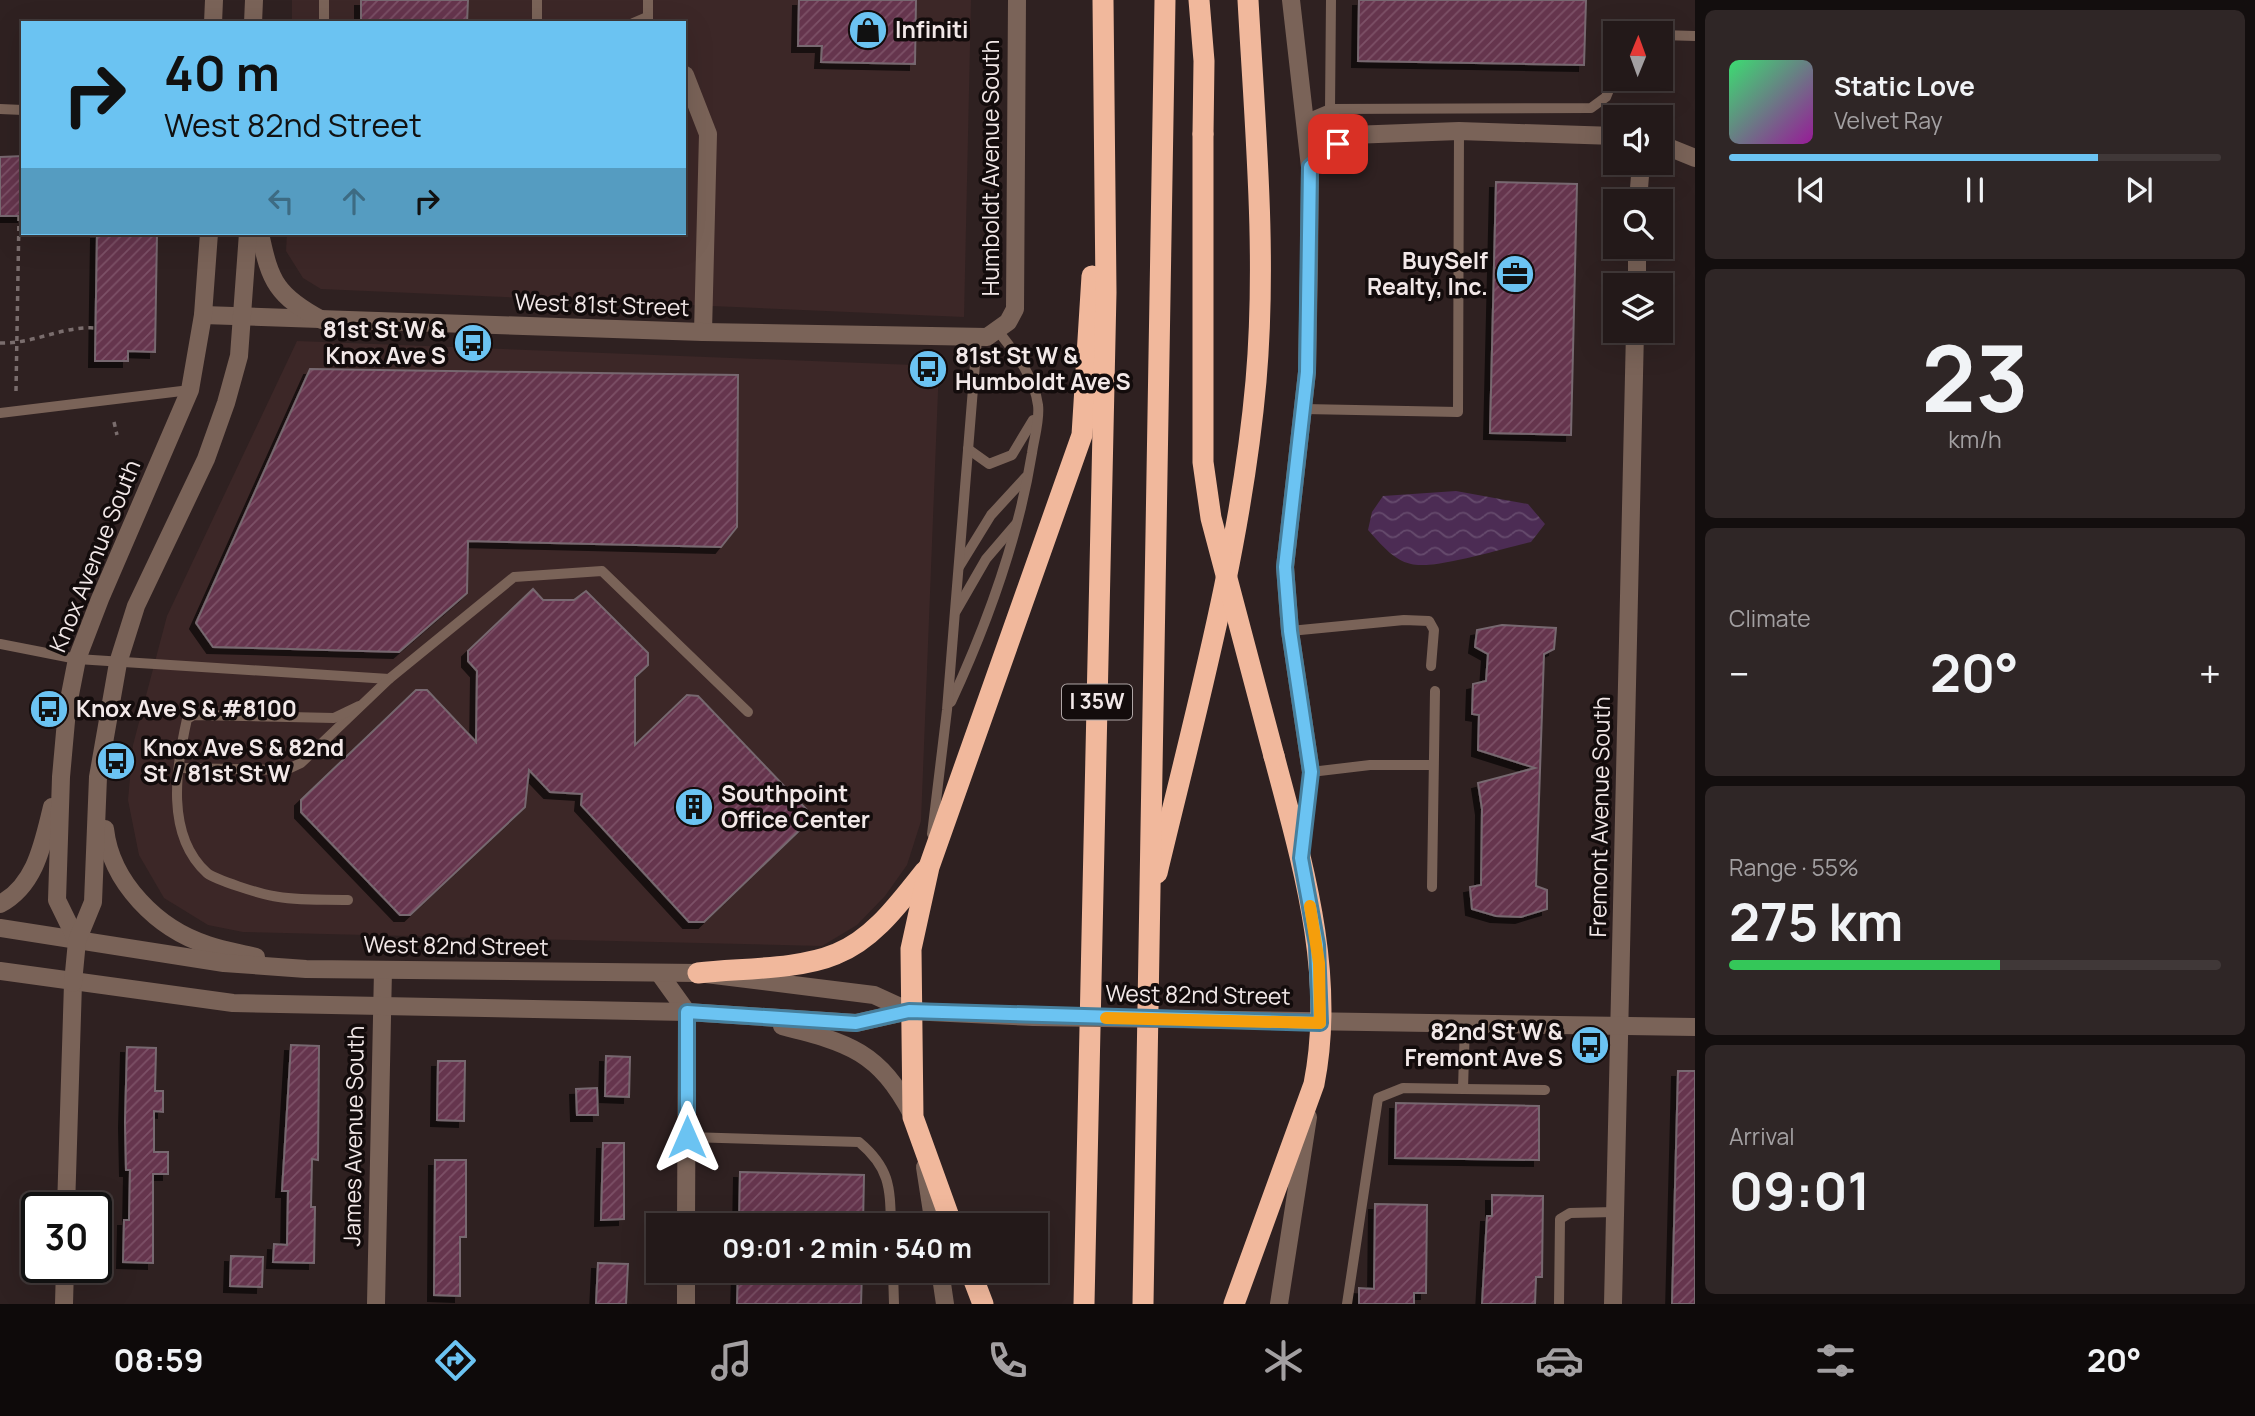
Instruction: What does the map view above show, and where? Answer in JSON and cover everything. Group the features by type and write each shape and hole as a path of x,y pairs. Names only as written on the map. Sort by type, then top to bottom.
{"highway":[{"name":"I 35W","path":"1084,1304 1106,292 1103,0"},
{"name":"I 35W","path":"1143,1304 1165,0"},
{"path":"1199,0 1203,61 1203,461 1211,518 1301,858 1317,945 1320,1023 1320,1053 1314,1084 1234,1304"},
{"path":"1148,913 1218,629 1245,476 1256,379 1258,171 1248,0"},
{"path":"947,1213 913,1116 909,1011 911,949 929,867 1082,435 1104,100"},
{"path":"698,973 815,961 838,954 865,937 888,916 929,867"},
{"path":"975,1283 983,1304"}],"street":[{"path":"213,21 214,0"},
{"path":"253,21 254,0"},
{"name":"Humboldt Avenue South","path":"998,331 1008,322 1015,309 1017,0"},
{"path":"1290,0 1310,167 1307,372 1285,567 1290,631 1311,772"},
{"path":"686,77 708,134 703,332"},
{"path":"1310,167 1351,135 1459,131 1603,136"},
{"path":"1673,149 1695,158"},
{"name":"Knox Avenue South","path":"77,941 57,900 61,777 67,709 77,659 120,548 190,390 204,315 209,235"},
{"path":"66,1192 72,983 77,941 93,902 98,777 118,663 136,606 210,447 239,356 248,235"},
{"path":"261,235 273,282 295,305 322,320"},
{"name":"West 81st Street","path":"204,315 977,339 998,331"},
{"name":"Fremont Avenue South","path":"1613,1304 1635,343"},
{"path":"0,904 21,889 39,857 61,777"},
{"path":"98,777 108,853 132,893 149,910 185,935 206,945 306,969"},
{"name":"West 82nd Street","path":"0,928 224,963 306,969 698,973 874,995 909,1011"},
{"name":"James Avenue South","path":"376,1304 380,1007 383,970"},
{"name":"West 82nd Street","path":"0,971 233,1003 687,1012 856,1023 909,1011 1034,1017 1320,1023 1354,1020 1695,1027"},
{"path":"659,973 687,1012 686,1213"},
{"path":"738,1015 854,1047 897,1085 913,1116"},
{"path":"1279,1304 1314,1084"},
{"path":"923,1150 932,1213"},
{"path":"64,1304 65,1283"},
{"path":"686,1283 686,1304"},
{"path":"942,1283 945,1304"}],"lane":[{"path":"324,0 324,21"},
{"path":"537,0 537,21"},
{"path":"648,0 648,20"},
{"path":"1330,109 1331,0"},
{"path":"1673,35 1695,36"},
{"path":"1304,120 1330,109 1591,108 1606,97 1608,91"},
{"path":"0,109 21,110"},
{"path":"1304,409 1458,412 1459,131"},
{"path":"947,710 978,645 1017,522 1028,475 1038,408 1033,384 1021,361 998,331"},
{"path":"929,867 947,710 977,339"},
{"path":"0,413 190,390"},
{"path":"968,449 989,464 1012,455 1038,408"},
{"path":"958,569 992,515 1028,475"},
{"path":"954,614 986,559 1017,522"},
{"path":"180,768 286,770 300,763 359,706 514,577 602,571 748,712"},
{"path":"1290,631 1404,620 1429,621 1434,630 1431,666"},
{"path":"0,645 77,659 118,663 389,680"},
{"path":"1432,887 1435,691"},
{"path":"348,900 274,897 208,874 184,841 177,810 187,719 194,715 334,718 359,706"},
{"path":"1301,858 1311,772 1370,765 1433,765"},
{"path":"1463,1090 1465,1022"},
{"path":"1347,1304 1378,1098 1403,1088 1545,1090"},
{"path":"687,1137 859,1142 877,1157 890,1185 891,1213"},
{"path":"1559,1304 1560,1219 1570,1213 1615,1212"},
{"path":"893,1283 894,1304"}],"path":[{"path":"16,391 19,216"},
{"path":"0,344 17,344 73,327 96,328"},
{"path":"114,422 117,435"}],"shaded area":[{"path":"292,0 971,0 964,317 321,289 303,278 286,251 287,235 686,235 686,21 292,21"},
{"path":"297,341 939,366 921,821 907,865 885,896 857,925 822,946 243,932 208,925 164,898 139,855 128,800 133,745 167,616"}],"water":[{"path":"1456,491 1528,504 1545,524 1531,542 1452,561 1422,565 1398,559 1368,530 1372,512 1383,496"}],"building":[{"path":"361,0 468,0 467,21 361,21"},
{"path":"799,0 916,0 915,64 821,62 822,46 798,46"},
{"path":"1359,0 1586,0 1584,65 1358,61"},
{"path":"21,156 21,216 0,216 0,157"},
{"path":"1496,182 1577,184 1571,435 1490,433"},
{"path":"97,235 157,235 155,352 128,351 128,361 95,361"},
{"path":"310,369 738,375 737,527 721,547 468,541 467,593 399,652 213,647 196,623"},
{"path":"533,589 543,600 574,600 586,591 648,653 648,665 635,677 635,745 687,695 698,696 807,810 807,823 704,922 689,922 581,805 582,794 550,792 529,770 525,807 410,915 400,915 301,812 301,800 416,690 427,690 476,742 477,671 468,661 468,651"},
{"path":"1502,625 1556,628 1554,649 1544,654 1536,886 1547,890 1547,909 1521,917 1496,916 1472,909 1470,887 1481,885 1482,809 1478,783 1535,768 1478,750 1479,715 1472,714 1473,684 1486,681 1488,654 1475,647 1477,630"},
{"path":"291,1045 319,1046 318,1160 312,1159 314,1263 273,1262 274,1244 287,1245 288,1191 282,1191"},
{"path":"127,1047 156,1048 155,1091 163,1091 163,1112 154,1111 154,1152 168,1152 168,1174 153,1174 153,1263 123,1262 124,1220 129,1220 130,1170 126,1170"},
{"path":"606,1056 630,1057 629,1097 605,1096"},
{"path":"438,1061 465,1061 464,1121 437,1120"},
{"path":"1678,1071 1695,1071 1695,1304 1672,1304"},
{"path":"597,1088 598,1115 577,1115 576,1089"},
{"path":"1396,1103 1539,1106 1539,1160 1395,1158"},
{"path":"603,1143 624,1143 624,1219 601,1220"},
{"path":"435,1160 466,1160 466,1237 460,1237 460,1296 434,1295"},
{"path":"740,1172 864,1175 863,1213 739,1213"},
{"path":"1492,1195 1543,1196 1542,1277 1536,1277 1535,1304 1482,1304 1487,1216 1492,1216"},
{"path":"1375,1204 1427,1205 1426,1293 1414,1293 1414,1304 1359,1304 1359,1288 1374,1289"},
{"path":"231,1256 263,1257 262,1287 230,1286"},
{"path":"598,1263 628,1264 626,1304 596,1304"},
{"path":"738,1283 862,1283 861,1304 737,1304"}],"slow traffic":[{"path":"1106,1018 1320,1023 1319,963 1310,906"}],"place":[{"name":"Infiniti","path":"868,30"},
{"name":"BuySelf Realty, Inc.","path":"1515,274"},
{"name":"81st St W & Knox Ave S","path":"473,343"},
{"name":"81st St W & Humboldt Ave S","path":"928,369"},
{"name":"Knox Ave S & #8100","path":"49,709"},
{"name":"Knox Ave S & 82nd St / 81st St W","path":"116,761"},
{"name":"Southpoint Office Center","path":"694,807"},
{"name":"82nd St W & Fremont Ave S","path":"1590,1045"}],"route":[{"path":"687,1137 687,1012 856,1023 909,1011 1034,1017 1320,1023 1317,945 1301,858 1311,772 1290,631 1285,567 1307,372 1310,167 1338,144"}]}
